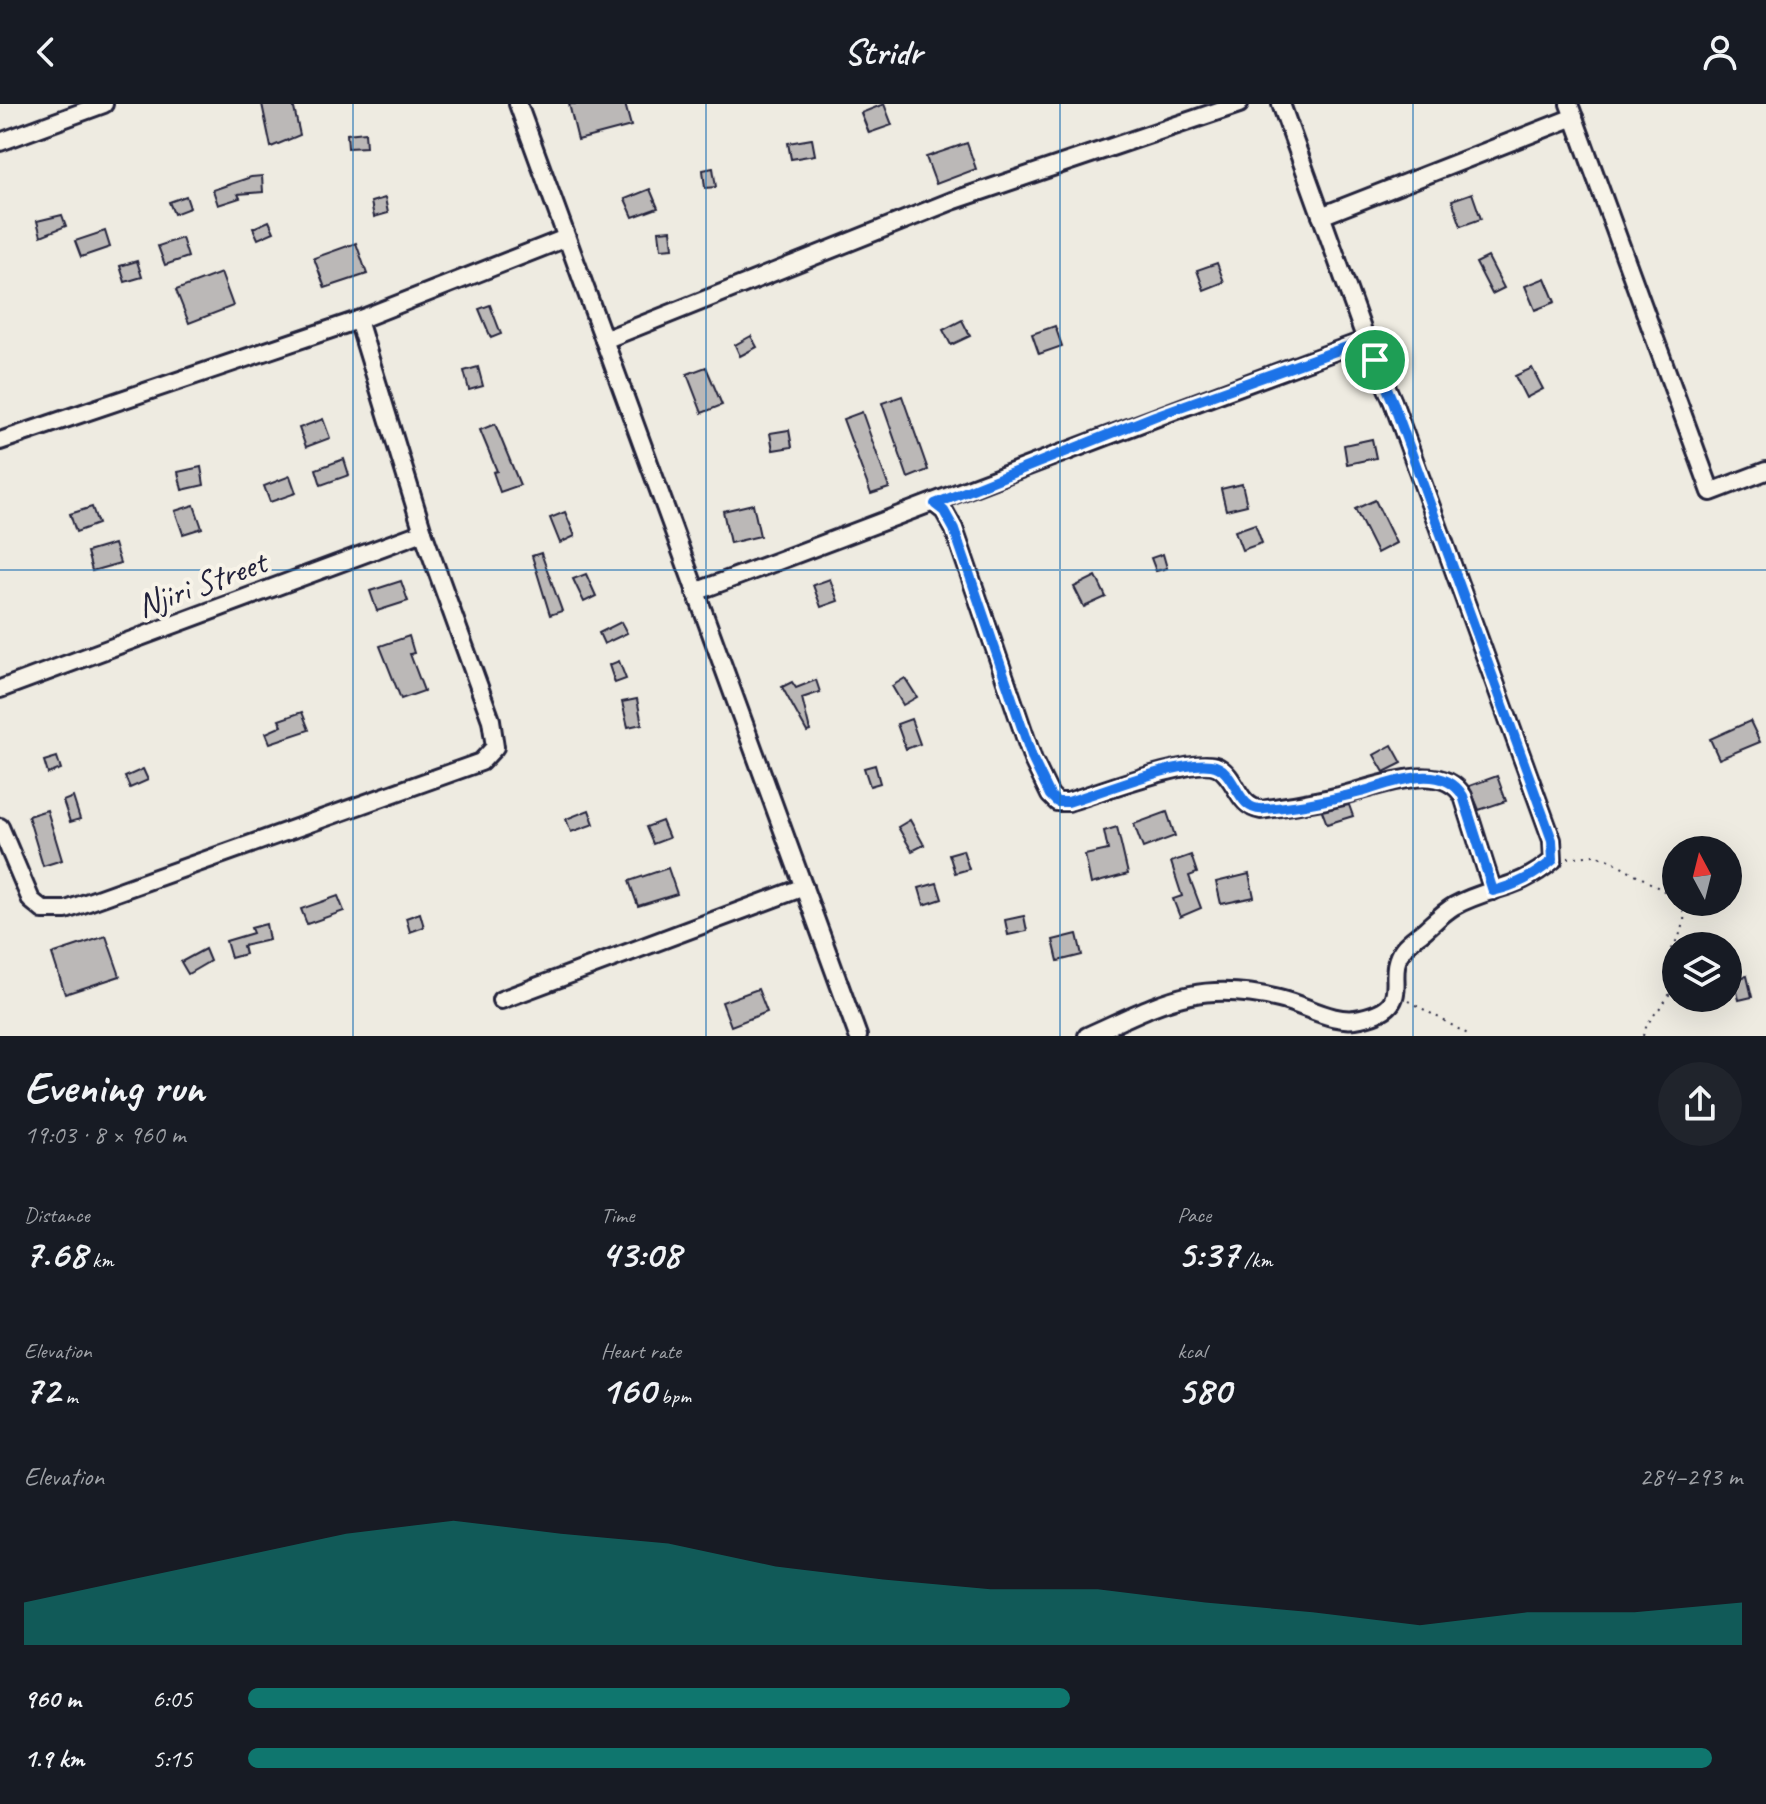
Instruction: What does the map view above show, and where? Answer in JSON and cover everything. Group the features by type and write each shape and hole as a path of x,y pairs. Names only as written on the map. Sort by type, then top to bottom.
{"street":[{"path":"0,142 104,104"},
{"path":"518,104 858,1036"},
{"path":"604,340 952,201 1239,104"},
{"path":"1087,1036 1161,1002 1184,995 1229,991 1277,998 1345,1020 1376,1014 1390,1005 1397,995 1397,963 1401,950 1453,907 1516,885 1534,876 1553,860 1552,840 1515,736 1281,104"},
{"path":"1321,216 1572,110 1711,492 1766,471"},
{"path":"0,441 358,320 566,238"},
{"path":"0,827 31,900 43,910 66,910 481,762 495,747 491,720 423,532 358,320"},
{"path":"695,592 935,504 1155,416 1366,340"},
{"path":"935,504 944,511 954,529 1033,760 1050,795 1057,802 1068,802 1178,768 1212,765 1221,769 1245,802 1261,810 1362,791 1405,778 1444,780 1457,786 1463,796 1493,891"},
{"name":"Njiri Street","path":"0,689 423,532"},
{"path":"501,1000 804,887"}],"path":[{"path":"1553,860 1602,856 1662,890"},
{"path":"1643,1036 1650,1019 1672,988 1668,962 1683,931 1685,916"},
{"path":"1397,995 1471,1036"}],"building":[{"path":"262,104 293,104 300,135 271,147"},
{"path":"569,104 625,104 631,126 578,140"},
{"path":"884,104 892,125 869,133 861,113"},
{"path":"365,132 366,147 348,148 347,134"},
{"path":"812,139 815,155 791,159 788,143"},
{"path":"967,143 976,169 936,184 926,157"},
{"path":"713,168 716,187 705,188 703,170"},
{"path":"262,176 263,192 238,194 240,198 218,205 213,190"},
{"path":"650,189 658,208 633,217 625,199"},
{"path":"1472,193 1481,219 1461,226 1452,200"},
{"path":"186,196 190,208 174,214 169,202"},
{"path":"385,198 388,213 374,217 371,202"},
{"path":"62,215 66,226 41,236 37,221"},
{"path":"269,221 274,232 258,239 253,228"},
{"path":"671,230 673,248 661,249 659,231"},
{"path":"105,231 110,247 81,257 75,241"},
{"path":"182,238 188,257 165,265 158,246"},
{"path":"356,243 367,274 325,288 314,258"},
{"path":"1488,257 1504,288 1492,294 1476,263"},
{"path":"137,261 142,277 125,282 120,266"},
{"path":"1217,263 1224,282 1204,290 1197,270"},
{"path":"221,273 233,306 189,323 176,290"},
{"path":"1545,278 1555,302 1535,310 1525,286"},
{"path":"490,305 501,334 491,338 479,309"},
{"path":"962,320 970,336 951,345 943,330"},
{"path":"1055,326 1062,346 1039,354 1032,334"},
{"path":"751,336 757,347 740,356 735,345"},
{"path":"478,367 483,386 469,390 464,371"},
{"path":"706,367 722,405 702,413 687,374"},
{"path":"1532,368 1543,389 1526,398 1515,376"},
{"path":"902,396 928,470 908,478 882,403"},
{"path":"862,412 889,488 871,494 843,419"},
{"path":"323,419 330,438 306,447 299,428"},
{"path":"495,424 520,485 500,492 493,472 497,471 480,430"},
{"path":"789,430 792,447 773,450 770,433"},
{"path":"1372,439 1376,458 1347,464 1344,445"},
{"path":"344,459 349,475 321,485 316,469"},
{"path":"201,467 204,485 182,490 178,472"},
{"path":"290,476 296,493 270,502 264,486"},
{"path":"1242,484 1247,505 1226,510 1221,489"},
{"path":"1375,500 1396,543 1377,553 1355,509"},
{"path":"753,504 760,536 730,543 723,511"},
{"path":"194,505 202,528 183,534 175,511"},
{"path":"92,507 98,524 76,532 70,514"},
{"path":"565,512 575,536 560,543 550,518"},
{"path":"1255,524 1262,543 1242,550 1235,531"},
{"path":"114,544 120,563 92,571 87,552"},
{"path":"541,553 562,611 550,615 532,556"},
{"path":"1163,554 1167,568 1156,571 1151,558"},
{"path":"586,574 596,596 584,602 573,579"},
{"path":"1096,576 1106,597 1084,607 1074,587"},
{"path":"830,579 838,601 821,607 813,585"},
{"path":"401,581 408,601 377,611 370,591"},
{"path":"621,622 627,633 604,644 599,633"},
{"path":"409,636 414,653 410,654 424,691 401,699 380,646"},
{"path":"619,661 626,679 615,683 609,665"},
{"path":"905,678 917,697 903,705 892,686"},
{"path":"816,680 820,692 802,698 810,731 807,732 782,687 792,682 796,688"},
{"path":"637,699 642,724 628,727 622,702"},
{"path":"302,712 309,730 270,743 266,733 282,726 279,720"},
{"path":"911,719 920,744 906,749 897,724"},
{"path":"1750,721 1760,742 1719,759 1710,739"},
{"path":"1392,745 1402,763 1384,772 1374,755"},
{"path":"57,757 61,769 48,774 44,761"},
{"path":"875,765 880,783 870,786 864,768"},
{"path":"143,769 148,780 130,788 125,777"},
{"path":"1497,776 1506,801 1479,810 1469,786"},
{"path":"73,797 80,819 70,822 63,801"},
{"path":"1349,805 1353,816 1327,824 1322,811"},
{"path":"47,810 62,860 43,866 28,816"},
{"path":"589,810 594,824 571,832 566,819"},
{"path":"1167,812 1175,836 1143,848 1134,824"},
{"path":"910,820 924,845 912,851 898,827"},
{"path":"662,821 669,838 653,844 646,827"},
{"path":"1117,827 1128,874 1091,884 1085,855 1108,850 1104,831"},
{"path":"963,850 969,869 955,873 949,854"},
{"path":"1191,855 1197,873 1189,876 1201,908 1180,917 1173,899 1182,896 1171,862"},
{"path":"668,868 677,894 638,906 629,881"},
{"path":"1249,874 1254,897 1221,904 1216,882"},
{"path":"937,883 942,899 924,905 919,888"},
{"path":"338,896 344,911 307,924 301,909"},
{"path":"420,913 424,927 410,932 406,918"},
{"path":"1024,916 1027,931 1008,935 1005,920"},
{"path":"266,924 269,940 243,946 245,954 231,958 226,941 253,933 251,928"},
{"path":"1077,934 1082,955 1058,961 1053,940"},
{"path":"106,936 120,976 65,994 52,954"},
{"path":"205,949 210,961 188,974 181,962"},
{"path":"1747,976 1752,997 1742,999 1742,977"},
{"path":"758,989 767,1012 731,1026 722,1002"}],"route":[{"path":"1366,340 1375,360 1510,721 1552,840 1553,860 1534,876 1493,891 1463,796 1457,786 1444,780 1405,778 1362,791 1261,810 1245,802 1221,769 1212,765 1194,766 1108,788 1068,802 1057,802 1050,795 1033,760 954,529 944,511 935,504 1155,416 1366,340"}]}
